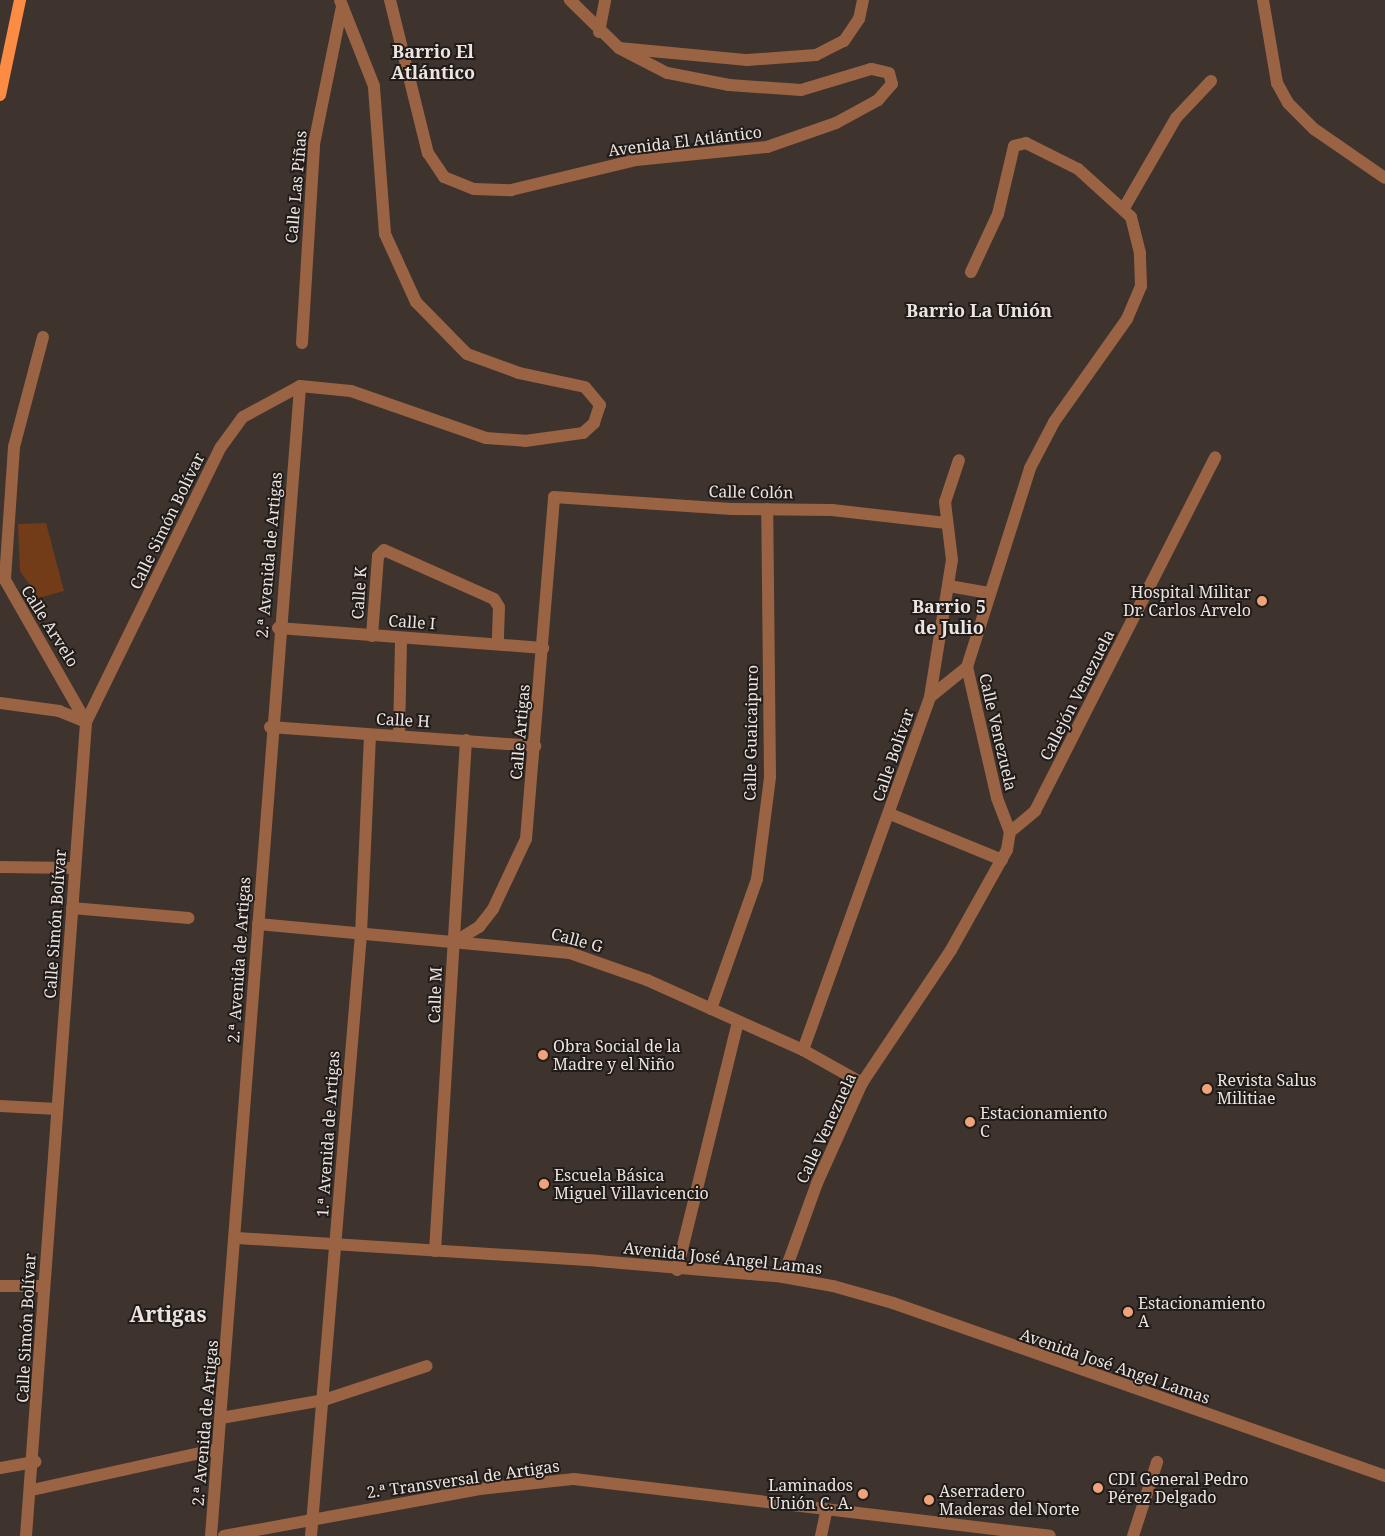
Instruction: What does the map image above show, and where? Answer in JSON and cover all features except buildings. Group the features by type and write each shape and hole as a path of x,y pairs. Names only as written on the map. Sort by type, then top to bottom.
{"main road":[{"path":"0,95 20,0"}],"street":[{"name":"Avenida El Atlántico","path":"390,0 428,153 444,177 474,189 511,190 636,160 767,147 836,122 878,100 892,84 889,73 871,69 801,90 728,85 650,68 619,48 599,32 570,0"},
{"path":"599,32 605,0"},
{"path":"619,48 747,60 816,55 844,41 859,19 863,0"},
{"path":"1263,0 1277,83 1288,102 1314,129 1385,178"},
{"path":"300,386 351,391 486,438 525,441 583,433 594,423 600,406 586,387 519,373 467,354 416,302 385,234 374,86 341,3"},
{"name":"Calle Las Piñas","path":"302,343 314,144 341,3"},
{"path":"1124,208 1176,118 1211,81"},
{"name":"Calle Venezuela","path":"782,1278 817,1183 862,1083 951,950 1002,860 1010,832 997,798 967,667 987,593 1030,468 1054,422 1127,319 1141,286 1138,237 1124,208 1078,169 1026,143 1014,146 998,214 971,272"},
{"name":"Calle Arvelo","path":"43,337 14,447 5,580 86,722"},
{"name":"2.ª Avenida de Artigas","path":"211,1536 237,1238 270,726 300,386"},
{"name":"Calle Simón Bolívar","path":"26,1536 35,1462 44,1286 86,722 221,447 243,417 300,386"},
{"name":"Callejón Venezuela","path":"1010,832 1035,811 1215,457"},
{"name":"Calle Bolívar","path":"803,1050 890,814 930,697 949,586 952,544 946,523 947,490 959,460"},
{"name":"Calle Colón","path":"554,496 767,509 832,510 946,523"},
{"name":"Calle Artigas","path":"453,943 479,927 493,909 526,839 544,648 554,496"},
{"name":"Calle Guaicaipuro","path":"711,1009 757,879 770,776 767,509"},
{"name":"Calle K","path":"372,636 380,553 388,551 494,599 500,607 498,644"},
{"path":"949,586 987,593"},
{"name":"Calle I","path":"278,628 401,639 544,648"},
{"path":"399,736 401,639"},
{"path":"930,697 967,667"},
{"path":"0,704 59,711 86,722"},
{"name":"Calle H","path":"270,726 535,746"},
{"name":"1.ª Avenida de Artigas","path":"311,1536 324,1400 361,934 370,735"},
{"name":"Calle M","path":"436,1250 466,740"},
{"path":"890,814 1002,860"},
{"path":"0,867 75,868"},
{"path":"72,908 189,918"},
{"name":"Calle G","path":"258,924 453,943 510,944 570,953 647,980 803,1050 862,1083"},
{"path":"677,1270 738,1022"},
{"path":"0,1106 57,1109"},
{"name":"Avenida José Angel Lamas","path":"237,1238 436,1250 782,1278 893,1303 1385,1476"},
{"path":"0,1286 44,1286"},
{"path":"222,1418 324,1400 427,1366"},
{"path":"32,1490 218,1449"},
{"path":"0,1468 35,1462"},
{"path":"1133,1536 1157,1462"},
{"name":"2.ª Transversal de Artigas","path":"224,1536 312,1518 480,1490 574,1479 826,1512 1050,1536"},
{"path":"820,1536 826,1512"}],"shaded area":[{"path":"46,523 64,591 39,598 20,571 18,524"}],"place":[{"name":"Hospital Militar Dr. Carlos Arvelo","path":"1262,601"},
{"name":"Obra Social de la Madre y el Niño","path":"543,1055"},
{"name":"Revista Salus Militiae","path":"1207,1089"},
{"name":"Estacionamiento C","path":"970,1122"},
{"name":"Escuela Básica Miguel Villavicencio","path":"544,1184"},
{"name":"Estacionamiento A","path":"1128,1312"},
{"name":"CDI General Pedro Pérez Delgado","path":"1098,1488"},
{"name":"Laminados Unión C. A.","path":"863,1494"},
{"name":"Aserradero Maderas del Norte","path":"929,1500"}],"district":[{"name":"Barrio El Atlántico","path":"433,62"},
{"name":"Barrio La Unión","path":"979,310"},
{"name":"Barrio 5 de Julio","path":"949,617"},
{"name":"Artigas","path":"168,1314"}]}
